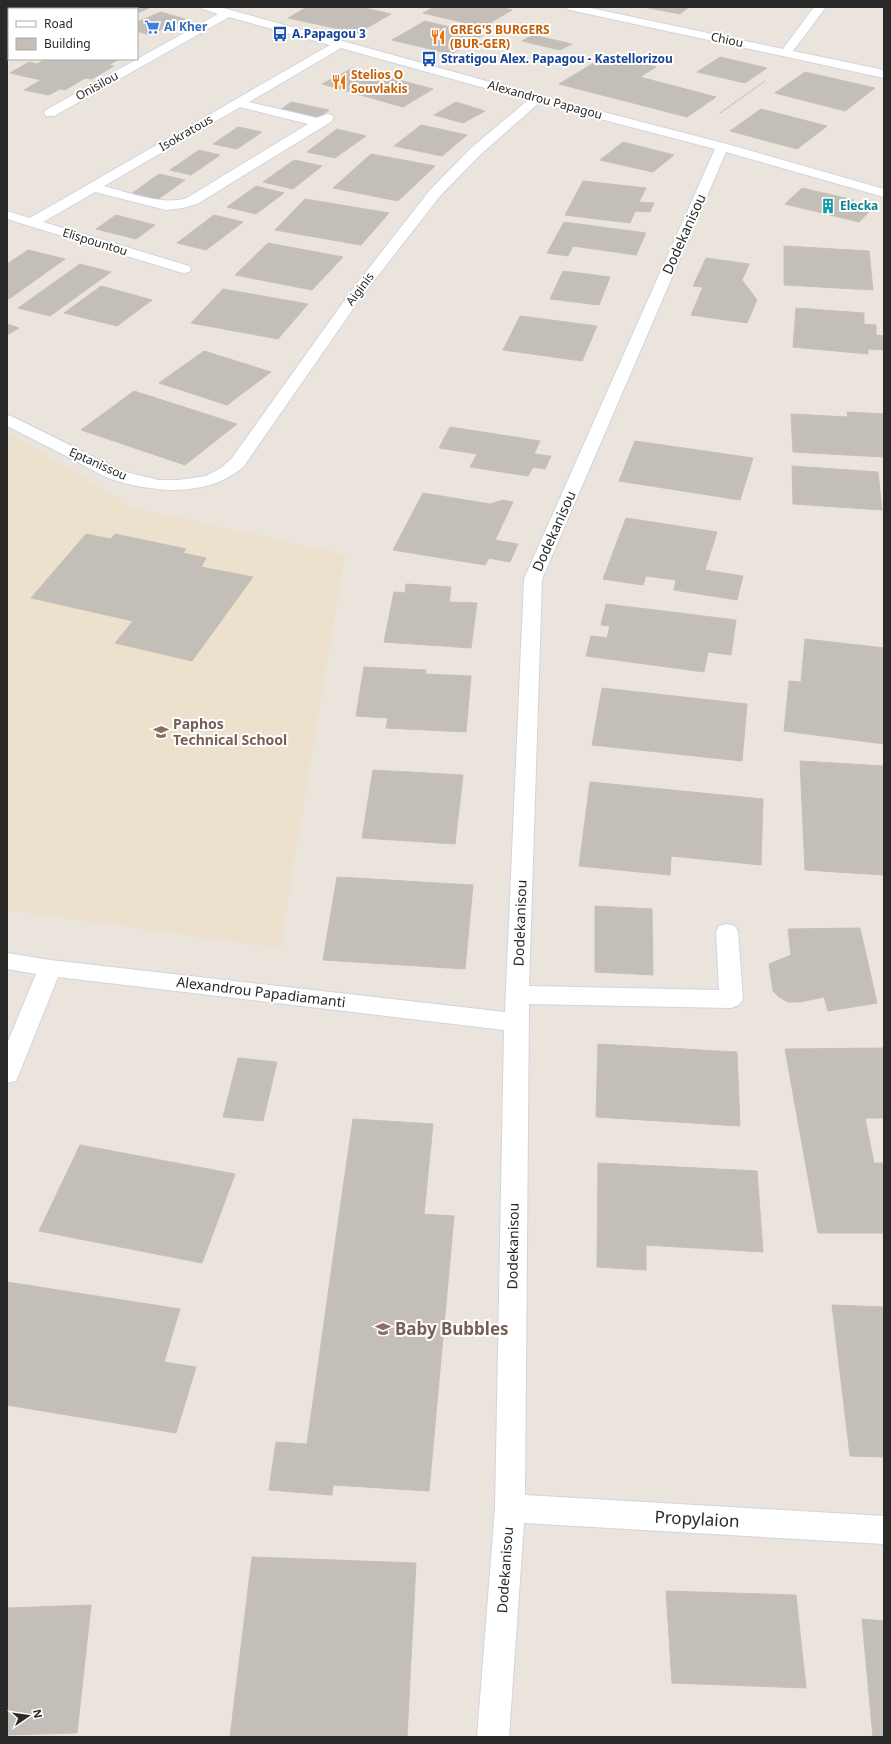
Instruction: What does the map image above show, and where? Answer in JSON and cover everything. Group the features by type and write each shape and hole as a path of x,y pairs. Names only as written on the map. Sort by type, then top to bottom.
{"street":[{"name":"Alexandrou Papagou","path":"206,7 537,99 722,147 884,193"},
{"name":"Chiou","path":"570,7 884,74"},
{"path":"786,53 820,7"},
{"path":"248,18 264,10"},
{"name":"Onisilou","path":"50,112 227,13"},
{"name":"Isokratous","path":"31,223 340,44"},
{"name":"Aiginis","path":"195,483 210,480 227,472 238,462 357,292 435,193 474,152 537,99"},
{"path":"92,187 166,206 184,204 192,201 324,120 238,102"},
{"name":"Dodekanisou","path":"493,1737 510,1508 516,1022 534,580 722,147"},
{"name":"Elispountou","path":"7,215 184,269"},
{"name":"Eptanissou","path":"7,420 116,475 158,485 195,483"},
{"path":"517,995 731,999 727,932"},
{"name":"Alexandrou Papadiamanti","path":"7,961 50,968 516,1022"},
{"path":"7,1074 50,968"},
{"name":"Propylaion","path":"510,1508 884,1530"}],"path":[{"path":"685,137 800,56"}],"shaded area":[{"name":"Paphos Technical School","path":"7,431 131,507 345,555 280,948 7,910"}],"building":[{"path":"14,7 68,7 66,8 12,8"},
{"path":"145,7 149,8 138,13 138,8 93,8"},
{"path":"307,7 360,7 391,14 358,33 288,18"},
{"path":"434,7 500,7 512,10 483,27 423,13"},
{"path":"643,7 689,7 680,14"},
{"name":"Al Kher","path":"161,12 185,19 149,35 138,31 138,22"},
{"name":"GREG'S BURGERS (BUR-GER)","path":"425,21 483,35 451,54 392,40"},
{"path":"533,35 572,44 560,50 522,41"},
{"path":"607,55 656,67 640,77 716,97 687,117 559,84"},
{"path":"720,57 767,68 745,83 697,72"},
{"path":"43,60 117,60 109,65 114,66 92,79 85,78 65,90 60,89 49,95 24,90 41,80 10,73 29,62 37,64"},
{"path":"353,68 433,89 403,107 322,84"},
{"path":"805,72 875,88 845,111 775,93"},
{"path":"291,102 329,110 317,119 279,111"},
{"path":"456,102 485,111 463,123 434,115"},
{"path":"761,109 827,126 797,149 730,131"},
{"path":"421,125 467,135 442,156 394,146"},
{"path":"238,127 262,132 237,149 213,144"},
{"path":"337,129 366,136 335,158 307,152"},
{"path":"623,142 674,155 653,172 600,160"},
{"path":"199,150 220,155 191,175 170,170"},
{"path":"371,154 435,166 398,201 333,188"},
{"path":"294,160 322,166 293,189 263,182"},
{"path":"159,174 185,180 157,200 131,194"},
{"path":"583,181 646,188 639,202 654,203 650,212 635,211 630,223 565,215"},
{"path":"256,186 284,193 256,214 227,207"},
{"name":"Elecka","path":"802,188 854,200 850,204 872,209 859,222 785,204"},
{"path":"305,199 389,213 361,245 275,230"},
{"path":"116,215 155,225 136,239 96,229"},
{"path":"214,215 243,222 206,250 177,243"},
{"path":"564,222 646,233 636,255 573,246 568,256 547,253"},
{"path":"268,243 343,257 312,290 235,275"},
{"path":"784,246 869,251 873,290 784,285"},
{"path":"28,250 65,259 9,299 7,298 7,264"},
{"path":"706,258 749,264 742,280 757,300 747,323 691,315 703,287 693,286"},
{"path":"80,264 111,272 50,316 18,308"},
{"path":"563,271 610,277 599,305 550,299"},
{"path":"101,286 152,300 117,326 64,313"},
{"path":"223,289 308,304 278,339 191,323"},
{"path":"796,308 864,313 864,324 876,325 876,335 884,336 884,350 868,349 868,354 793,347"},
{"path":"520,316 597,326 582,361 503,350"},
{"path":"7,324 19,328 7,335"},
{"path":"204,351 271,372 227,405 159,383"},
{"path":"134,391 237,424 185,465 81,430"},
{"path":"847,412 884,414 884,457 793,452 791,414 848,417"},
{"path":"450,427 540,441 534,454 551,456 545,469 533,467 528,476 470,467 477,454 439,448"},
{"path":"635,441 753,458 740,500 619,481"},
{"path":"792,466 878,472 882,510 793,504"},
{"path":"423,493 490,504 503,500 513,502 495,540 518,544 510,562 489,558 485,565 393,550"},
{"path":"626,518 717,532 705,570 743,576 737,600 674,590 676,580 646,576 643,585 603,579"},
{"path":"86,534 111,539 115,534 186,549 183,553 206,558 201,567 253,577 192,661 115,643 133,621 31,598"},
{"path":"406,584 451,587 449,602 477,603 471,648 384,642 394,592 405,593"},
{"path":"606,604 736,620 731,655 708,652 704,672 586,656 591,636 607,638 610,626 601,625"},
{"path":"805,639 884,648 884,744 784,731 789,681 801,682"},
{"path":"364,667 426,670 425,674 471,676 466,732 386,728 388,718 356,716"},
{"path":"602,688 747,704 742,761 592,745"},
{"path":"800,761 884,766 884,875 805,870"},
{"path":"373,770 463,775 455,844 362,838"},
{"path":"590,782 763,799 761,865 671,856 670,875 579,866"},
{"path":"337,877 473,885 465,969 323,960"},
{"path":"595,906 652,909 653,975 595,972"},
{"path":"860,928 877,1003 828,1011 824,997 800,1002 788,1002 779,997 773,991 769,964 791,955 788,929"},
{"path":"598,1044 737,1052 740,1126 596,1117"},
{"path":"884,1048 884,1118 865,1118 874,1163 884,1163 884,1233 818,1233 785,1049"},
{"path":"238,1058 277,1062 263,1121 223,1117"},
{"path":"353,1119 433,1124 424,1214 340,1209"},
{"path":"80,1145 235,1174 202,1263 39,1231"},
{"path":"598,1163 757,1171 763,1252 646,1245 646,1270 597,1267"},
{"name":"Baby Bubbles","path":"340,1209 454,1216 429,1491 333,1485 332,1495 269,1490 276,1442 307,1444"},
{"path":"7,1282 180,1309 164,1362 196,1367 176,1433 7,1405"},
{"path":"832,1305 884,1307 884,1457 850,1456"},
{"path":"252,1557 416,1563 407,1737 230,1737"},
{"path":"666,1591 796,1595 806,1688 672,1683"},
{"path":"91,1605 77,1733 7,1735 7,1608"},
{"path":"862,1619 884,1621 884,1737 873,1737"}],"place":[{"name":"Al Kher","path":"152,27"},
{"name":"A.Papagou 3","path":"280,34"},
{"name":"GREG'S BURGERS (BUR-GER)","path":"438,37"},
{"name":"Stratigou Alex. Papagou - Kastellorizou","path":"429,59"},
{"name":"Stelios O Souvlakis","path":"339,82"},
{"name":"Elecka","path":"828,206"},
{"name":"Paphos Technical School","path":"161,732"},
{"name":"Baby Bubbles","path":"383,1329"}]}
